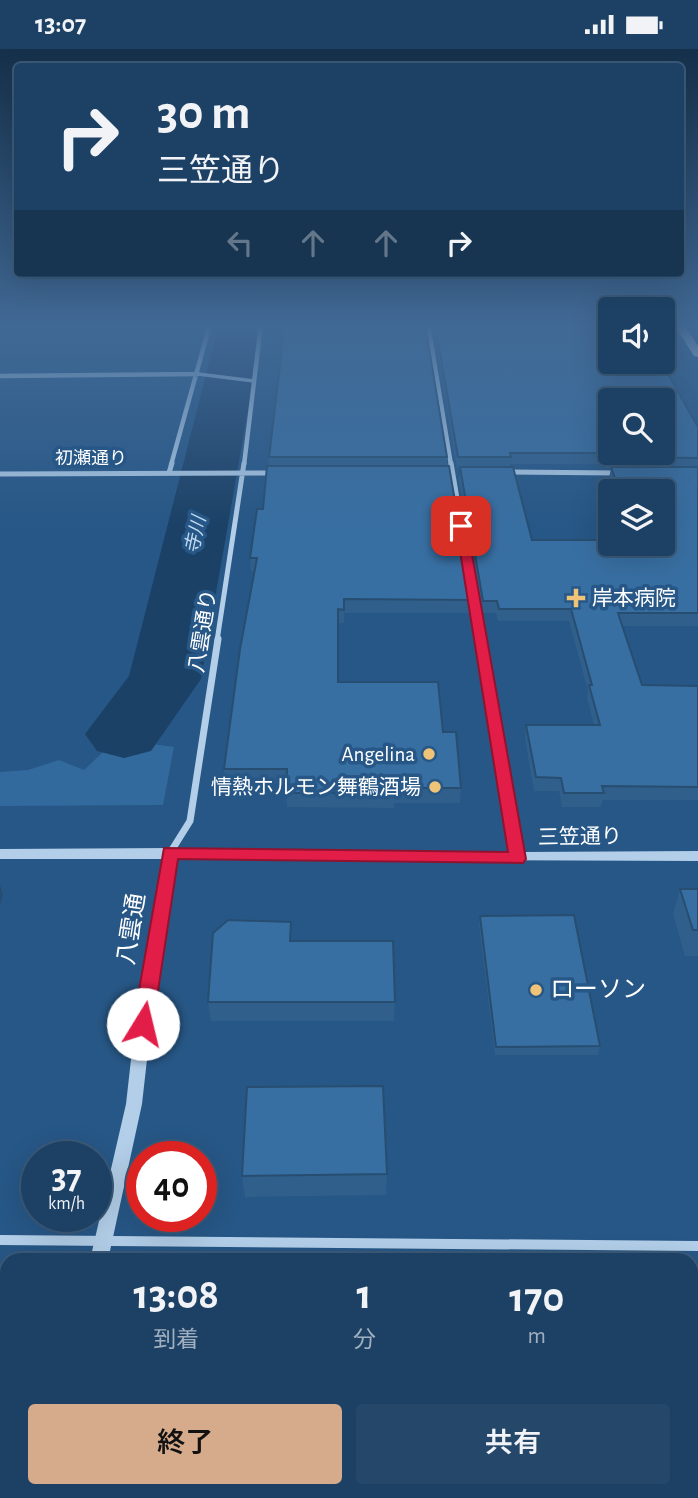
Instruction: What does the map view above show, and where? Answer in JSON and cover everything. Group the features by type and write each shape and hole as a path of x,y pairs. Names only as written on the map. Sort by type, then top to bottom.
{"street":[{"path":"169,473 193,392"},
{"name":"八雲通り","path":"170,853 190,821 243,473 253,392"},
{"path":"439,392 517,859"},
{"path":"440,472 466,472"},
{"path":"494,472 630,473"},
{"path":"243,473 282,473"},
{"name":"初瀬通り","path":"0,474 243,473"},
{"name":"三笠通り","path":"0,854 170,853 517,859 698,856"},
{"name":"八雲通","path":"101,1251 134,1104 143,1024 170,853"},
{"path":"0,1240 101,1251 698,1246"}],"shaded area":[{"path":"117,739 174,747 163,805 0,806 0,772 28,770 59,760 84,770"}],"building":[{"path":"277,392 436,392 447,457 269,457"},
{"path":"447,392 598,392 598,453 510,453 511,457 458,457"},
{"path":"675,392 678,392 698,427 698,458 675,458"},
{"path":"267,466 449,466 472,600 344,599 344,610 338,609 338,682 438,682 443,732 456,732 461,788 394,788 395,793 286,793 287,769 224,769 240,649 257,558 250,558 257,509 263,509"},
{"path":"460,467 513,467 532,540 598,540 598,556 675,556 675,479 615,479 611,467 698,467 698,613 618,613 642,685 698,686 698,787 602,786 604,793 564,793 561,778 536,777 526,725 600,725 571,609 499,609 497,601 483,601"},
{"path":"680,889 698,889 698,930 693,930"},
{"name":"ローソン","path":"574,915 600,1046 496,1047 480,916"},
{"path":"228,920 291,922 290,941 393,941 395,1002 208,1002 213,933"},
{"path":"383,1086 387,1174 242,1176 247,1087"}],"waterway":[{"name":"寺川","path":"124,734 165,679 227,392"}],"place":[{"name":"岸本病院","path":"576,598"},
{"name":"Angelina","path":"429,754"},
{"name":"情熱ホルモン舞鶴酒場","path":"435,787"},
{"name":"ローソン","path":"536,990"}],"route":[{"path":"143,1024 170,853 517,859 461,526"}]}
